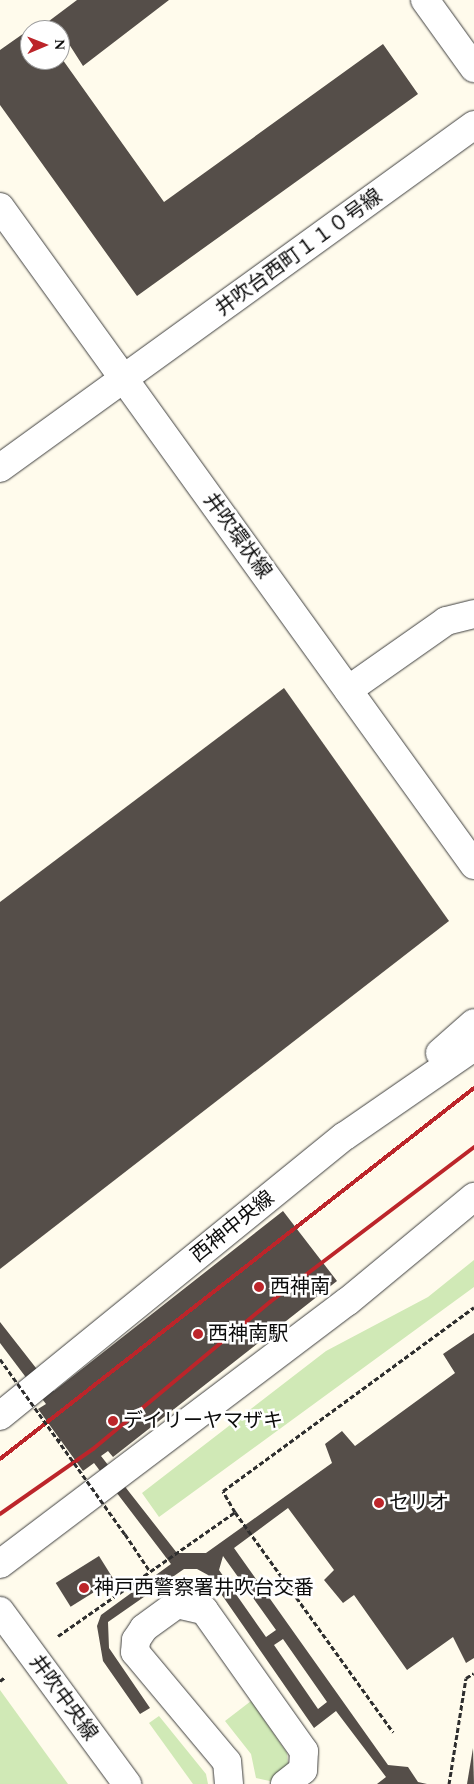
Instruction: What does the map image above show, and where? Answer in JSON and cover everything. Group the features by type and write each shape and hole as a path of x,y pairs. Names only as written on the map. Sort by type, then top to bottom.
{"street":[{"path":"425,0 474,68"},
{"name":"井吹台西町１１０号線","path":"0,468 124,381 474,125"},
{"name":"井吹環状線","path":"0,208 474,865"},
{"path":"348,690 446,621 474,614"},
{"path":"345,1136 474,1023"},
{"name":"西神中央線","path":"0,1416 345,1136 474,1047"},
{"path":"0,1564 346,1302 474,1197"},
{"path":"346,1302 474,1216"},
{"path":"229,1784 227,1762 135,1652 136,1640 144,1628 177,1604 204,1610 304,1751 304,1770 285,1784"},
{"name":"井吹中央線","path":"3,1615 126,1784"}],"path":[{"path":"393,1732 235,1512 222,1491 474,1307"},
{"path":"0,1359 149,1570"},
{"path":"58,1636 149,1570 235,1512"},
{"path":"449,1784 466,1678 474,1673"},
{"path":"0,1681 5,1677"}],"green space":[{"path":"474,1260 474,1287 159,1517 142,1493 326,1351 428,1297"},
{"path":"0,1690 68,1784 0,1784"},
{"path":"251,1701 287,1753 288,1764 274,1782 256,1778 251,1754 225,1721"},
{"path":"159,1716 206,1774 208,1784 193,1784 149,1723"}],"building":[{"path":"77,0 169,0 83,66 70,46 70,20 50,20"},
{"path":"20,36 20,70 70,70 164,202 383,44 418,94 137,296 0,105 0,50"},
{"path":"284,688 449,921 0,1269 0,902"},
{"path":"283,1211 337,1281 113,1457 108,1451 101,1456 177,1553 206,1553 332,1463 325,1444 342,1431 355,1446 455,1373 443,1354 474,1333 474,1658 466,1663 453,1637 407,1670 354,1595 343,1603 324,1580 334,1570 288,1508 234,1548 388,1765 408,1767 418,1782 427,1784 377,1784 386,1777 336,1711 314,1728 208,1575 197,1569 184,1569 108,1622 109,1648 150,1708 140,1714 103,1661 97,1626 101,1615 171,1564 94,1463 83,1471 38,1409 46,1404 0,1343 0,1322 54,1391","holes":["223,1556 276,1630 266,1637 219,1570","283,1639 327,1702 318,1709 274,1645"]},
{"path":"99,1556 114,1580 71,1607 56,1583"},
{"path":"473,1748 474,1784 467,1784"}],"railway":[{"path":"0,1459 474,1088"},
{"path":"0,1514 93,1449 270,1302 474,1147"}],"place":[{"name":"西神南","path":"259,1287"},
{"name":"西神南駅","path":"198,1334"},
{"name":"デイリーヤマザキ","path":"113,1421"},
{"name":"セリオ","path":"379,1503"},
{"name":"神戸西警察署井吹台交番","path":"84,1588"}]}
